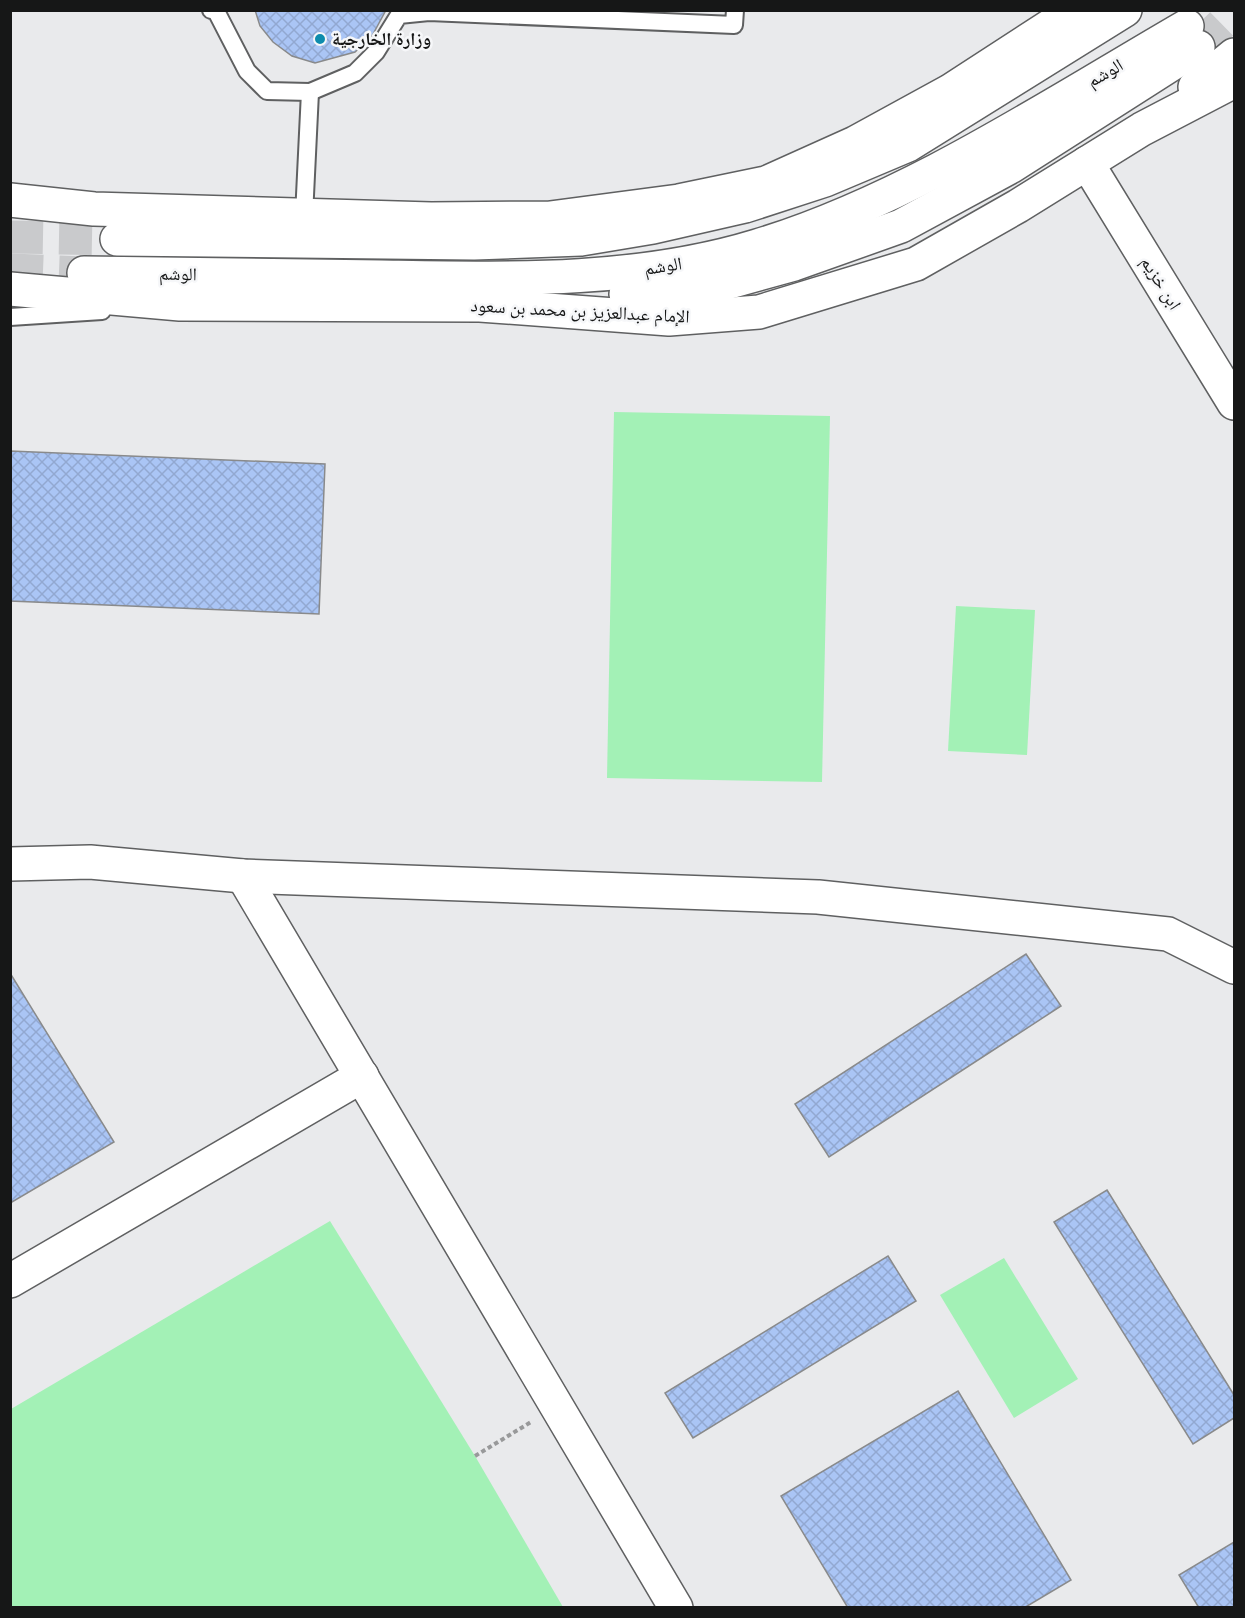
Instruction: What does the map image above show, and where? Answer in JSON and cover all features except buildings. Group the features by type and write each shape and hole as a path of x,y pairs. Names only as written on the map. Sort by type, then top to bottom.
{"main road":[{"path":"10,200 94,209 304,216 550,218 679,201 766,183 855,143 950,91 1075,10"},
{"name":"الوشم","path":"117,239 474,243 581,239 653,227 745,206 825,180 908,145 1125,10"},
{"name":"الوشم","path":"84,273 466,278 575,277 664,268 756,247 841,216 927,176 1192,36 1010,167 890,230 794,264 711,286 480,305"},
{"path":"1142,129 1234,55"},
{"path":"1142,129 1234,81"},
{"name":"الإمام عبدالعزيز بن محمد بن سعود","path":"10,288 195,304 480,305 669,320 759,312 916,264 1018,206 1142,129"},
{"name":"ابن خزيم","path":"1087,163 1234,403"},
{"path":"10,864 90,862 243,876 819,897 1168,934 1234,968"},
{"path":"243,876 676,1608"},
{"path":"10,1281 362,1076"}],"lane":[{"path":"211,10 216,11 247,71 267,91 310,92 355,73 376,52 399,15 429,12 734,25 735,10"},
{"path":"304,216 310,92"},
{"path":"10,316 195,304"}],"path":[{"path":"475,1456 557,1406"}],"green space":[{"path":"614,412 830,416 822,782 607,778"},
{"path":"956,606 1035,610 1027,755 948,751"},
{"path":"330,1221 475,1456 563,1607 11,1607 11,1409"},
{"path":"1004,1258 1078,1379 1014,1418 940,1295"}],"tunnel":[{"path":"1198,47 1234,12"},
{"path":"10,237 117,239"},
{"path":"10,270 84,273"}],"place":[{"name":"وزارة الخارجية","path":"320,39"}]}
